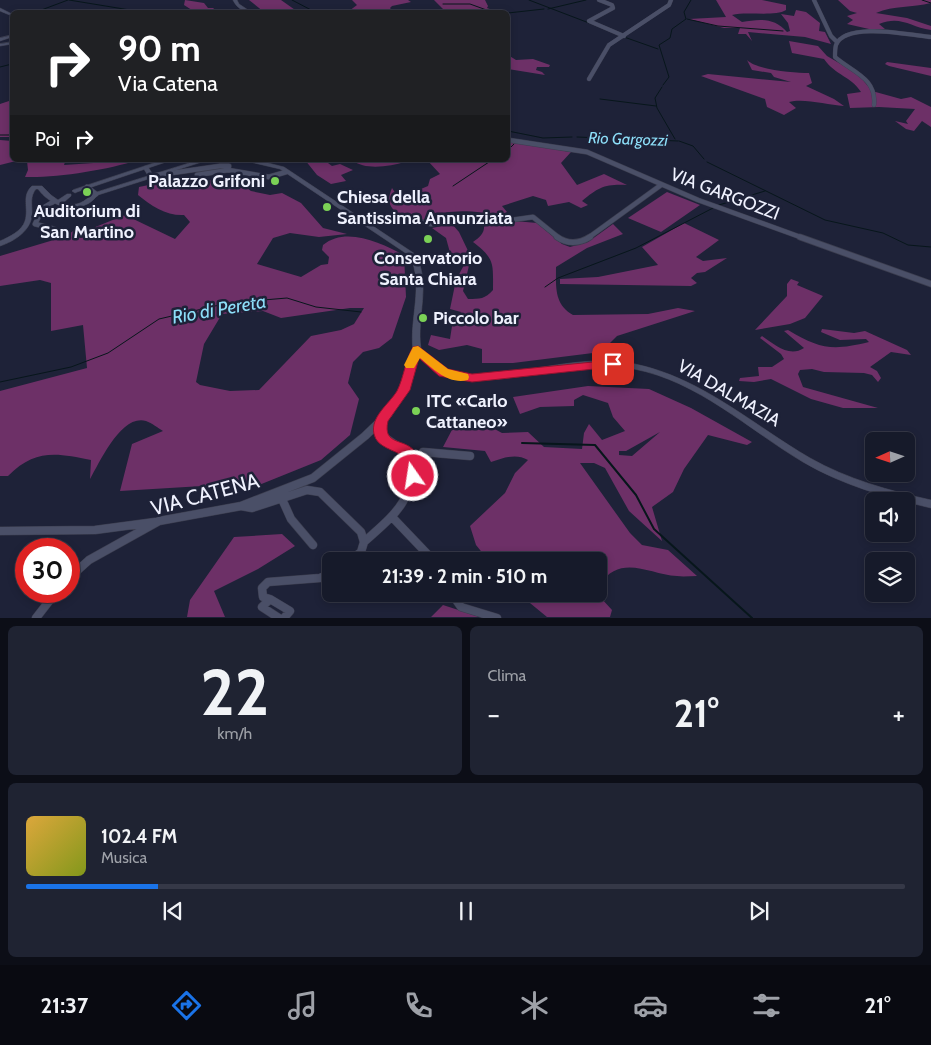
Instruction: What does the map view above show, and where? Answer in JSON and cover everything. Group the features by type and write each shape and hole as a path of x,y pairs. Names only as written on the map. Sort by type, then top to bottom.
{"main road":[{"path":"235,0 237,5 245,10"},
{"path":"56,203 72,193 87,187 163,162"},
{"path":"0,244 26,225 31,188 40,187 46,197 56,203 83,204 96,194 198,162"},
{"path":"260,162 272,164 286,172 389,239 416,260 419,277 418,350"},
{"name":"VIA DALMAZIA","path":"418,350 444,373 472,378 613,364 657,372 687,385 821,468 881,490 931,504"}],"street":[{"path":"599,0 612,5 613,8 589,21 624,36"},
{"path":"589,79 609,45 670,5 671,0"},
{"path":"814,0 831,36 837,42"},
{"path":"874,105 876,99 866,77 836,57 835,47 837,42 861,31 885,31 931,37"},
{"name":"VIA GARGOZZI","path":"510,140 586,152 661,185 931,284"},
{"path":"146,168 151,176 228,168 269,177 286,172"},
{"path":"197,175 228,168"},
{"path":"359,220 412,220 430,224 472,219 505,221 533,217 557,238 572,244 585,240 661,185"},
{"path":"87,187 96,194"},
{"path":"54,229 35,224 43,208 56,203"},
{"name":"VIA CATENA","path":"80,568 89,560 159,521 241,506 313,478 382,420 404,390 411,362 418,350"},
{"path":"364,542 393,518 408,496 414,469 410,455 402,448 387,442 381,435 382,420"},
{"path":"423,452 470,456"},
{"path":"241,506 252,508 307,490 320,492 361,532 364,542 361,552"},
{"path":"282,499 291,519 313,545"},
{"path":"393,518 425,552"},
{"path":"0,531 95,530 159,521"},
{"path":"284,618 290,611 263,597 262,588 268,582 322,577"},
{"path":"270,599 262,607 279,618"},
{"path":"456,602 461,607 497,618"},
{"path":"36,618 48,603"}],"shaded area":[{"path":"185,0 204,3 208,8 216,10 192,10 184,5"},
{"path":"249,0 281,0 295,10 262,10"},
{"path":"352,0 408,0 411,2 392,6 390,8 392,10 350,10 357,5"},
{"path":"434,0 485,0 487,8 492,10 444,10"},
{"path":"716,0 762,0 786,5 786,10 781,12 732,15 742,22 754,20 772,21 787,32 790,31 788,23 781,14 794,16 796,10 806,12 820,23 819,31 825,32 831,44 805,37 748,32 752,41 746,34 738,34 740,28 724,28 689,19 726,17"},
{"path":"838,0 931,0 931,3 883,10 876,13 907,18 931,26 931,30 900,21 879,24 885,29 869,29 847,24 853,20 847,16 857,13 850,11"},
{"path":"789,41 818,46 827,56 858,74 872,91 901,99 911,97 931,107 931,127 922,121 914,131 906,129 895,121 908,124 906,121 915,109 850,108 847,94 861,92 857,87 833,69 824,59 792,53"},
{"path":"510,56 516,60 533,59 550,65 549,67 537,67 536,70 545,75 510,69"},
{"path":"747,60 767,69 809,73 812,83 806,86 834,99 844,106 795,101 789,102 796,108 784,115 767,107 765,99 701,76 708,74 791,82 774,77 771,73 752,70"},
{"path":"887,62 931,68 931,76 889,66 885,64"},
{"path":"10,101 10,137 0,137 0,104"},
{"path":"0,140 10,141 10,162 12,162 0,165"},
{"path":"510,141 571,152 561,163 577,185 604,174 627,185 608,186 593,192 582,201 588,205 581,208 569,202 548,206 546,200 533,196 502,206 507,212 499,215 472,211 433,213 432,221 401,217 390,204 389,197 392,188 396,194 409,194 428,186 430,179 440,174 429,162 510,162"},
{"path":"27,162 65,162 64,165 131,162 82,173 52,176 25,177 28,170"},
{"path":"307,162 327,162 332,166 340,164 353,170 341,175 346,181 331,184 317,175"},
{"path":"356,162 405,162 371,167"},
{"path":"214,180 238,182 251,191 270,195 282,193 301,203 323,228 347,234 319,237 290,233 273,238 257,264 301,277 321,265 328,264 329,257 322,250 323,245 332,239 342,237 364,238 404,255 406,297 392,338 379,348 363,352 353,362 348,383 359,399 350,435 321,460 259,485 219,485 120,491 132,444 163,431 146,421 137,421 128,425 120,432 112,441 90,479 91,460 56,455 37,457 27,461 8,476 0,476 0,391 87,368 83,325 51,331 51,283 40,280 0,286 0,256 67,236 79,226 88,230 125,215 175,239 190,222 184,215 171,214 160,210 138,195 139,187 168,181","holes":["350,308 364,308 354,324 341,330 311,336 259,390 230,391 200,385 196,382 204,344 222,314 263,311 281,318"]},
{"path":"667,192 700,205 661,232 628,218"},
{"path":"515,221 537,223 562,244 570,247 588,242 613,224 623,234 587,248 556,267 556,288 559,300 562,306 573,315 648,314 678,308 695,311 617,336 601,352 513,363 482,363 482,349 467,345 439,350 428,345 431,335 450,339 452,326 461,312 450,309 456,280 464,265 462,257 452,260 446,238 432,228 452,224 459,232 471,257 463,291 468,299 476,299 485,297 493,290 493,274 489,258 473,242 482,234 484,224"},
{"path":"684,223 719,240 696,257 703,261 727,258 705,272 697,273 691,278 697,283 691,286 560,284 560,279 598,277 658,265 642,247"},
{"path":"791,279 799,282 797,285 823,296 805,318 790,324 755,330 787,296 787,284"},
{"path":"822,329 854,333 865,331 907,350 911,355 891,352 870,367 877,371 881,378 878,382 872,375 864,373 824,372 812,369 800,370 798,374 803,387 878,408 843,408 811,399 771,379 754,382 739,381 740,378 759,376 758,367 772,367 784,359 781,354 760,338 762,336 787,351 798,351 804,348 784,331 788,330 818,345 845,347 869,342 866,339 840,340 821,332"},
{"path":"588,386 649,389 691,408 752,442 747,445 708,435 684,469 673,492 652,507 662,541 629,511 605,468 594,463 580,463 630,533 642,545 668,550 697,576 679,576 635,568 616,570 607,575 607,552 482,552 476,545 470,526 505,493 515,473 528,460 514,457 491,462 485,451 443,447 454,426 489,426 502,433 528,432 544,447 582,449 584,433 589,424 602,440 625,431 613,417 608,403 583,395 574,400 574,406 540,407 520,414 513,397","holes":["660,432 632,456 619,455 619,451 626,451"]},
{"path":"282,534 295,546 258,569 214,591 225,617 187,617 190,600 234,537"},
{"path":"529,602 605,602 612,610 610,617 547,617"},
{"path":"443,605 480,617 431,617"}],"waterway":[{"path":"41,10 68,0"},
{"path":"69,0 130,10"},
{"name":"Rio Gargozzi","path":"292,0 311,10"},
{"path":"529,0 551,8"},
{"path":"551,8 586,0"},
{"path":"663,85 669,77 659,45 670,38 672,29 686,19 684,12 691,0"},
{"path":"922,0 931,3"},
{"path":"443,4 470,4 486,10"},
{"path":"551,8 589,23"},
{"path":"510,13 544,9"},
{"path":"687,19 718,26 783,31"},
{"path":"624,37 658,49"},
{"path":"0,67 10,64"},
{"path":"662,87 655,98 657,108 675,139"},
{"path":"600,99 656,106"},
{"name":"Rio Gargozzi","path":"510,131 543,138 572,137"},
{"path":"0,135 10,135"},
{"name":"Rio Gargozzi","path":"577,137 678,141"},
{"path":"679,141 693,146 704,159"},
{"path":"510,148 514,144"},
{"path":"453,186 489,162"},
{"path":"707,162 825,220 883,233 908,245 931,247"},
{"path":"719,205 765,191"},
{"path":"545,287 558,278 636,248 713,208"},
{"name":"Rio di Pereta","path":"0,382 71,367 108,353 159,319 228,303 287,298 316,307 361,312"},
{"path":"522,443 595,445 636,495 654,529 752,618"}],"slow traffic":[{"path":"410,365 413,356 418,350 444,373 463,377"}],"place":[{"name":"Palazzo Grifoni","path":"275,181"},
{"name":"Auditorium di San Martino","path":"87,192"},
{"name":"Chiesa della Santissima Annunziata","path":"327,207"},
{"name":"Conservatorio Santa Chiara","path":"428,239"},
{"name":"Piccolo bar","path":"423,318"},
{"name":"ITC «Carlo Cattaneo»","path":"416,411"}],"route":[{"path":"413,476 414,469 410,455 402,448 387,442 381,435 380,427 382,420 404,390 413,356 418,350 444,373 472,378 488,378 613,364"}]}
